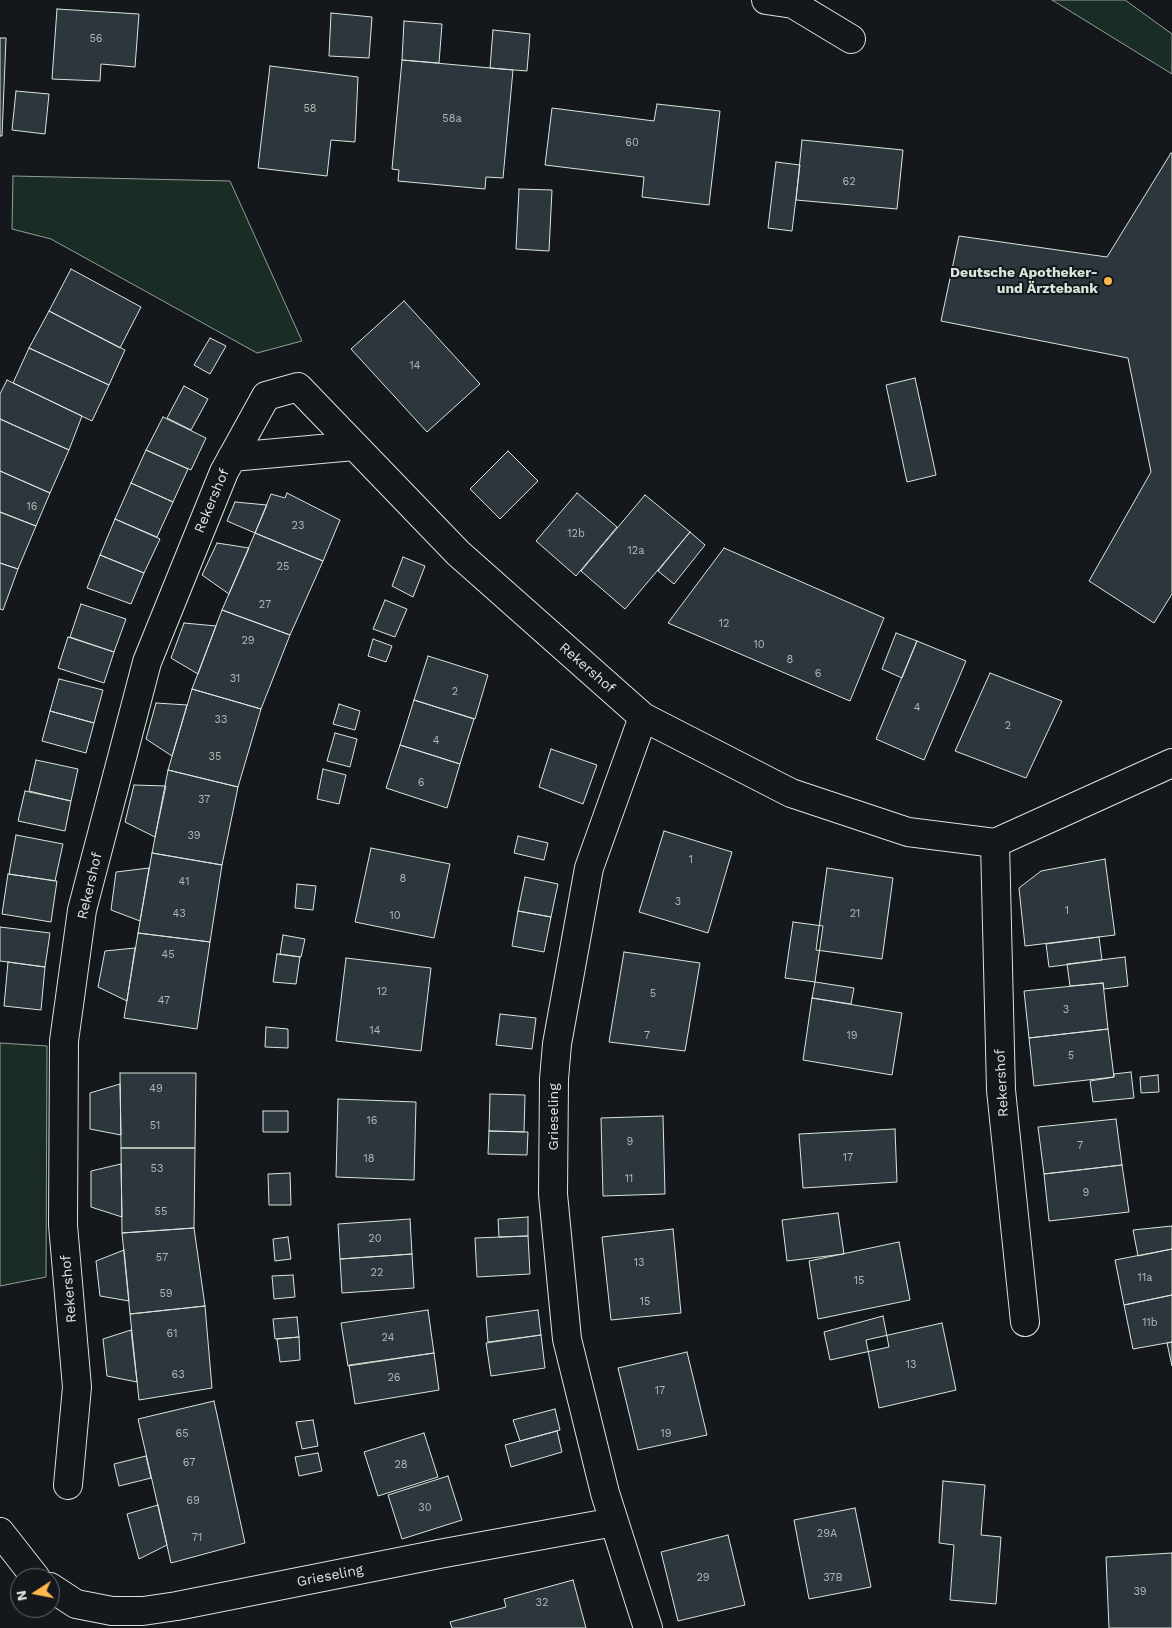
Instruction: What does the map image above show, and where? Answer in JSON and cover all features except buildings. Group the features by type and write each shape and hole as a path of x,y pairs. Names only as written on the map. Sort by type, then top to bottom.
{"street":[{"path":"766,0 793,4 851,39"},
{"name":"Rekershof","path":"68,1485 77,1387 63,1225 64,1042 82,910 147,662 224,472 266,396 298,387 458,553 643,717 791,793 908,832 995,843 1001,1090 1025,1322"},
{"path":"232,457 354,446"},
{"name":"Grieseling","path":"643,717 589,868 557,1044 554,1079 553,1194 567,1339 602,1483 648,1628"},
{"path":"995,843 1172,763"},
{"name":"Grieseling","path":"60,1594 76,1604 112,1611 143,1611 614,1522"},
{"path":"0,1532 28,1568"}],"green space":[{"path":"1052,0 1125,0 1172,34 1172,74"},
{"path":"13,176 230,181 302,341 257,353 51,239 12,229"},
{"path":"0,1043 47,1046 46,1277 0,1286"}],"place":[{"name":"Deutsche Apotheker- und Ärztebank","path":"1108,281"}]}
